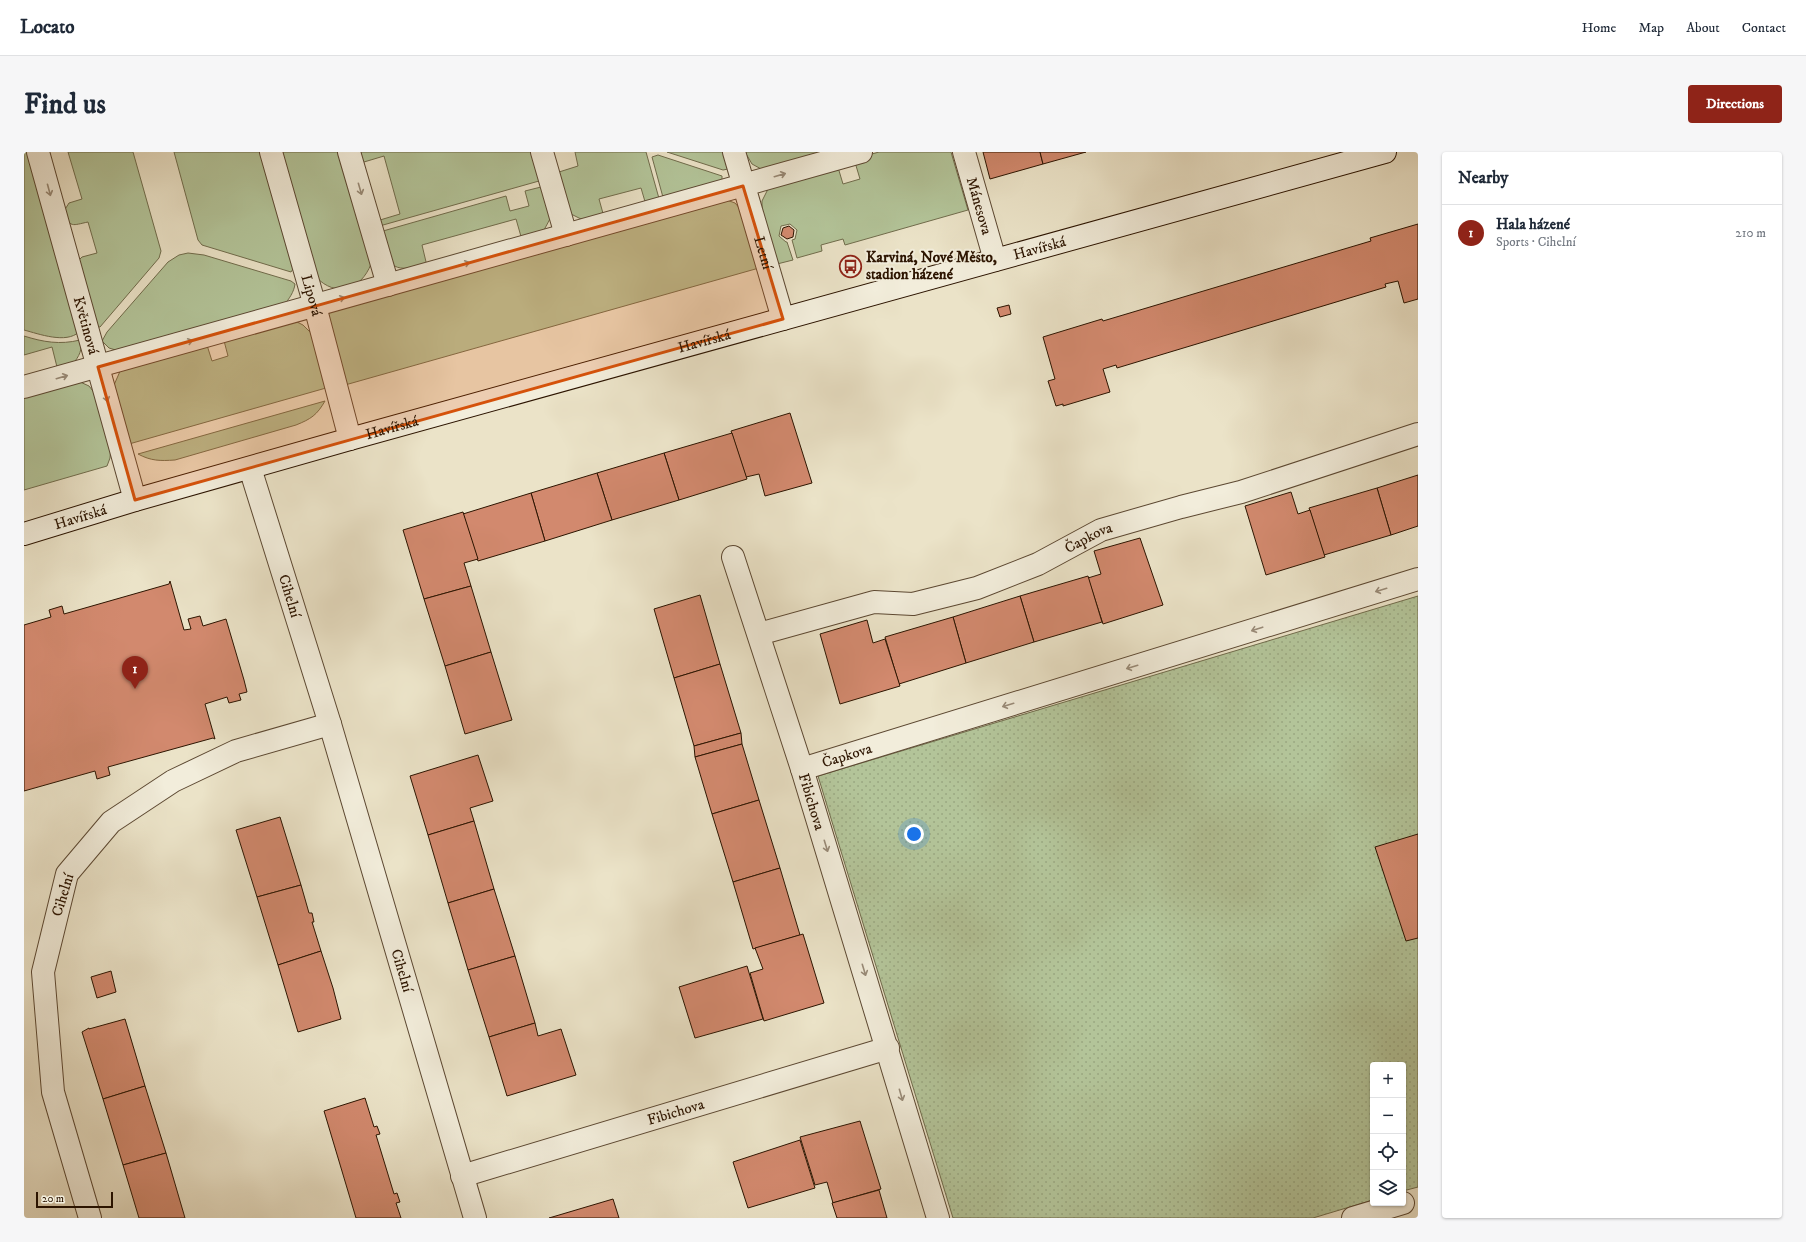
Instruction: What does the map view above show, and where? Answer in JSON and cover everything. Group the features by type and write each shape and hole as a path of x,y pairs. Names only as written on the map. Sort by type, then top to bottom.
{"street":[{"name":"Květinová","path":"38,152 134,500"},
{"name":"Lipová","path":"271,152 315,306 350,439"},
{"path":"349,152 388,285"},
{"path":"542,152 566,235"},
{"name":"Letní","path":"734,152 783,319"},
{"path":"24,387 862,152"},
{"name":"Mánesova","path":"964,152 995,260"},
{"name":"Havířská","path":"24,534 134,500 350,439 1385,152"},
{"name":"Čapkova","path":"759,634 874,602 914,604 977,588 1038,564 1102,530 1181,507 1241,492 1418,434"},
{"name":"Cihelní","path":"250,468 330,724 475,1218"},
{"name":"Fibichova","path":"733,557 802,769 888,1048 938,1218"},
{"name":"Čapkova","path":"802,769 1418,579"},
{"name":"Cihelní","path":"90,1218 53,1092 43,972 67,874 112,822 172,781 236,751 330,724"},
{"name":"Fibichova","path":"462,1176 888,1048"},
{"path":"1406,1202 1418,1198"},
{"path":"1353,1218 1393,1206"}],"highlighted area":[{"path":"743,186 783,319 135,500 98,367"}],"green space":[{"path":"24,152 29,152 79,332 74,336 60,338 45,336 24,330"},
{"path":"68,152 133,152 161,251 159,258 100,327 98,327 79,260 82,257 97,253 88,222 75,225 72,224 68,221 64,211 69,203 82,199"},
{"path":"174,152 260,152 293,269 291,272 202,245 198,240"},
{"path":"279,152 343,152 371,264 367,273 354,285 340,289 324,284 316,277"},
{"path":"355,152 535,152 539,181 376,227 380,220 400,214 384,156 364,162 360,161"},
{"path":"575,152 646,152 660,202 646,205 641,188 599,199 604,217 583,220 569,213 559,172 578,166"},
{"path":"667,152 727,152 728,169 723,170"},
{"path":"745,152 839,152 763,170 752,164"},
{"path":"879,152 951,152 968,210 845,245 843,239 821,245 822,251 797,258 792,240 795,239 797,230 790,224 781,226 779,236 787,242 793,260 777,264 762,209 762,201 769,187 837,164 843,184 860,179 854,159"},
{"path":"658,155 722,176 722,179 719,182 664,201 652,157"},
{"path":"541,187 551,217 544,230 522,240 516,219 422,245 427,266 404,268 393,265 390,260 383,231 506,196 510,211 529,206 525,191"},
{"path":"724,199 735,203 742,211 759,268 345,385 328,315 331,311"},
{"path":"188,253 204,255 291,281 295,284 294,290 284,305 119,351 109,348 102,341 107,332 168,262 179,255"},
{"path":"295,321 303,325 311,333 326,388 129,444 114,385 121,369 206,342 212,361 228,356 223,337"},
{"path":"24,336 52,342 73,342 80,340 81,350 79,356 73,364 57,367 52,347 24,355"},
{"path":"78,381 89,386 97,396 111,446 110,458 107,466 24,490 24,394"},
{"path":"325,401 313,416 296,425 175,460 156,460 138,454"},
{"path":"1418,596 1418,1187 1406,1190 1406,1062 1370,1062 1370,1201 1313,1218 953,1218 818,776"}],"building":[{"path":"983,152 1040,152 1043,164 990,179"},
{"path":"1040,152 1086,152 1043,164"},
{"path":"1418,224 1418,299 1404,303 1398,281 1385,284 1386,287 1117,368 1116,365 1103,369 1110,392 1063,406 1063,404 1056,406 1048,381 1055,379 1043,337 1102,319 1103,321 1371,241 1370,238"},
{"path":"789,226 794,230 793,237 787,239 781,235 783,228"},
{"path":"1009,305 1011,314 1000,317 997,308"},
{"path":"790,413 812,483 765,496 759,474 746,477 731,431"},
{"path":"732,433 747,479 679,500 664,453"},
{"path":"664,453 679,500 612,520 597,473"},
{"path":"597,473 612,520 545,541 531,493"},
{"path":"1418,475 1418,526 1391,535 1377,488"},
{"path":"1377,488 1391,535 1324,555 1309,508"},
{"path":"1291,492 1298,514 1310,510 1325,557 1266,575 1245,506"},
{"path":"531,493 545,541 478,561 463,514"},
{"path":"463,512 478,559 464,563 471,586 424,599 403,530"},
{"path":"1140,538 1163,605 1103,624 1088,578 1101,574 1094,551"},
{"path":"1088,576 1102,622 1034,642 1020,596"},
{"path":"170,581 184,630 191,629 188,619 200,616 203,626 226,619 244,680 247,692 239,694 241,700 229,703 227,697 205,704 215,739 213,738 108,767 110,775 97,779 95,771 24,791 24,625 51,617 49,610 62,606 64,614 169,584"},
{"path":"471,586 491,652 445,666 424,599"},
{"path":"700,595 720,664 674,678 654,609"},
{"path":"1020,596 1034,642 966,663 953,617"},
{"path":"953,617 966,663 899,684 885,637"},
{"path":"867,620 873,643 885,639 900,686 840,704 820,634"},
{"path":"491,652 512,720 465,734 445,666"},
{"path":"720,664 741,733 694,746 674,678"},
{"path":"741,733 742,744 695,757 694,746"},
{"path":"742,744 759,800 712,814 695,757"},
{"path":"478,755 493,801 470,808 474,821 428,835 410,776"},
{"path":"759,800 780,868 733,882 712,814"},
{"path":"280,817 301,885 257,897 236,830"},
{"path":"474,821 494,889 448,903 428,835"},
{"path":"1418,834 1418,938 1406,941 1375,847"},
{"path":"780,868 800,935 753,949 733,882"},
{"path":"301,885 309,913 312,913 314,922 312,922 321,951 278,965 257,897"},
{"path":"494,889 515,956 468,970 448,903"},
{"path":"803,934 824,1003 764,1021 750,973 763,969 755,948"},
{"path":"321,951 341,1019 298,1032 278,965"},
{"path":"515,956 535,1023 489,1037 468,970"},
{"path":"747,966 763,1019 695,1038 679,987"},
{"path":"111,971 116,992 97,998 91,977"},
{"path":"125,1019 145,1086 103,1099 82,1032 89,1028"},
{"path":"535,1023 538,1036 561,1029 576,1075 507,1096 489,1037"},
{"path":"145,1086 166,1153 123,1165 103,1099"},
{"path":"365,1098 374,1127 377,1126 380,1134 376,1135 394,1194 397,1193 400,1202 396,1203 401,1218 356,1218 324,1111"},
{"path":"860,1121 881,1189 833,1203 827,1182 815,1185 800,1137"},
{"path":"800,1140 815,1188 748,1208 733,1162"},
{"path":"166,1153 185,1218 139,1218 123,1165"},
{"path":"879,1190 887,1218 837,1218 832,1203"},
{"path":"613,1199 619,1218 549,1218"}],"place":[{"name":"Karviná, Nové Město, stadion házené","path":"850,266"},
{"name":"Hala házené","path":"135,689"}]}
